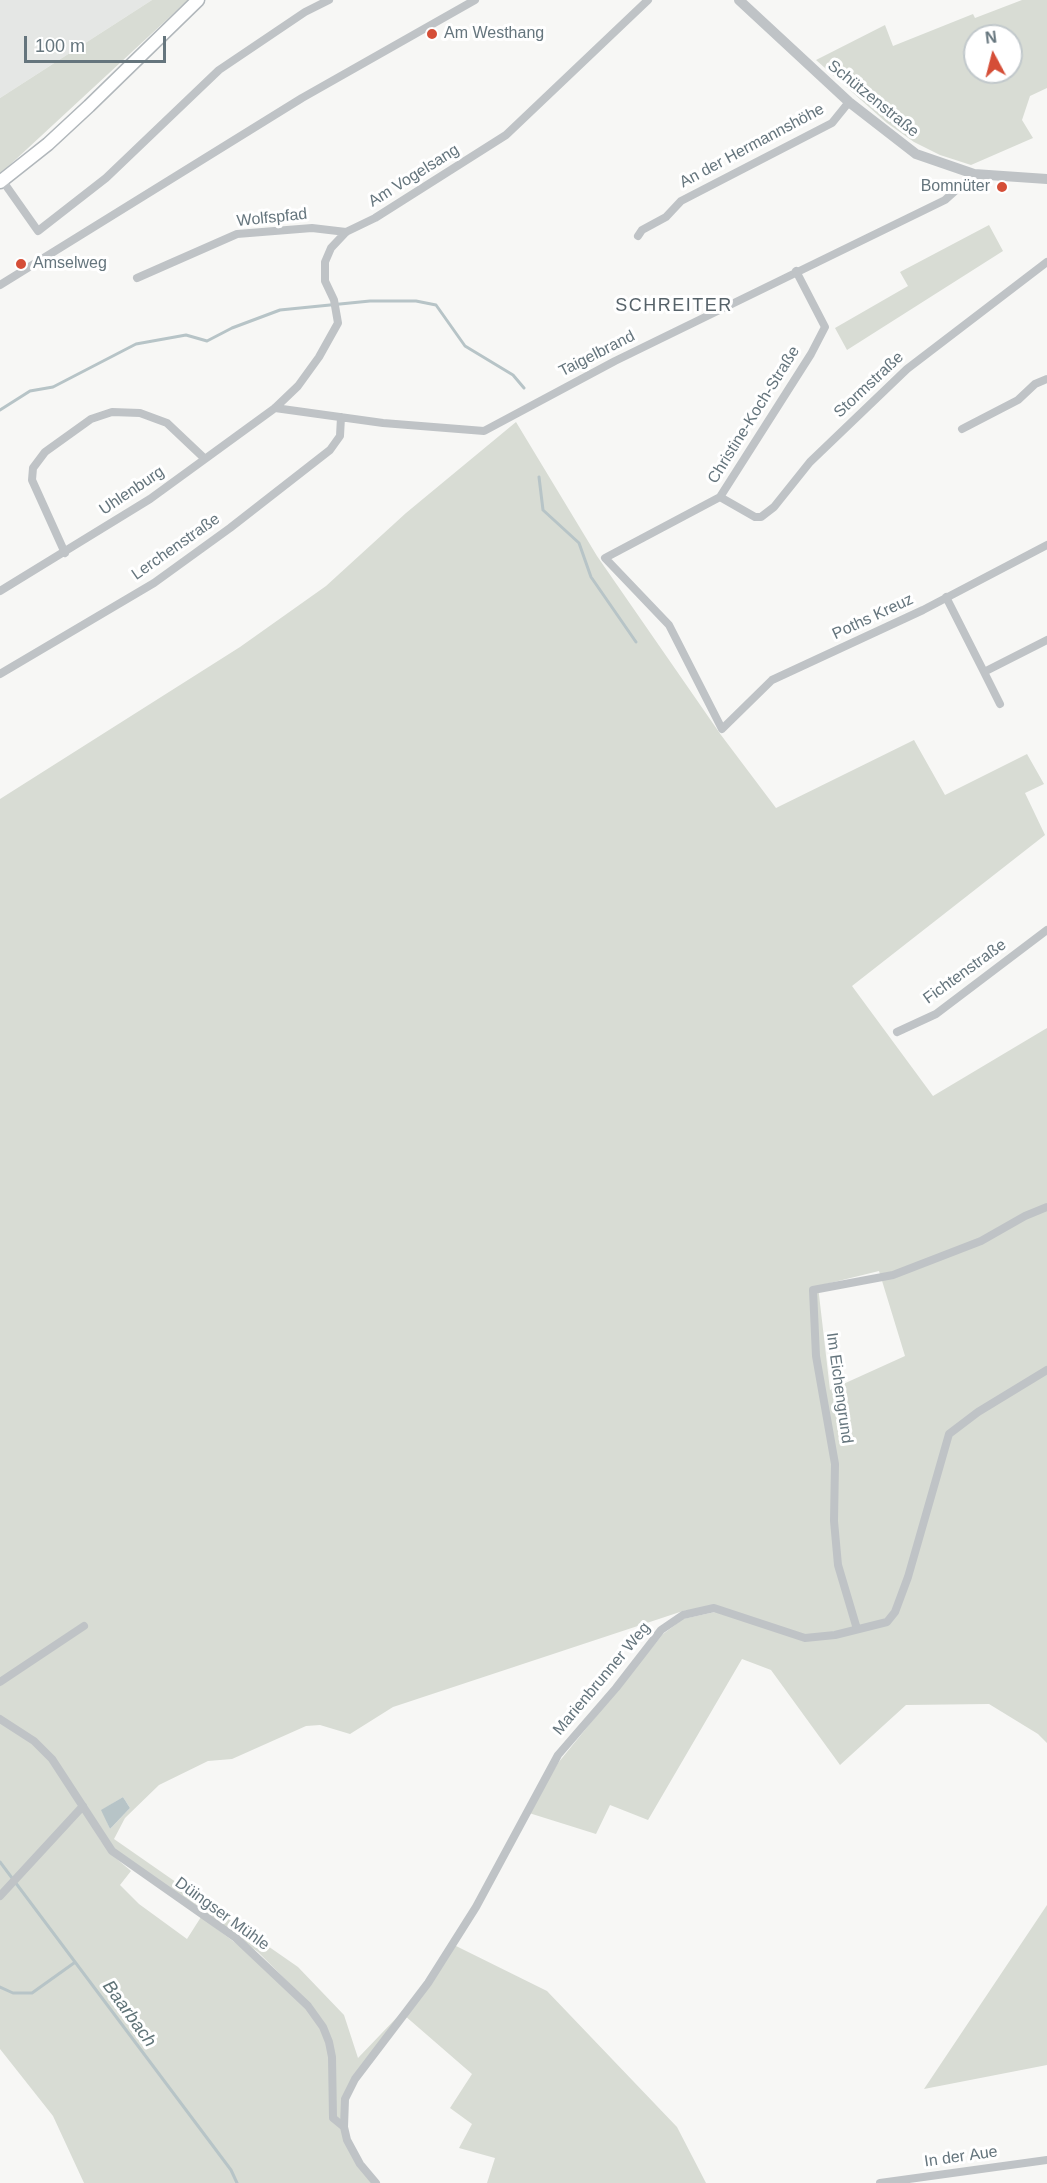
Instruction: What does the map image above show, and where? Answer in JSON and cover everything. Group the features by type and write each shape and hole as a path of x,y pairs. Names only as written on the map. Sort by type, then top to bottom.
{"main road":[{"path":"1,181 89,106 198,0"}],"street":[{"path":"1,181 38,231 106,178 219,70 305,12 329,0"},
{"path":"0,285 302,98 475,0"},
{"name":"Am Vogelsang","path":"275,408 298,386 319,357 338,322 334,300 325,282 325,262 331,248 346,232 375,218 506,135 648,0"},
{"name":"Schützenstraße","path":"739,0 849,102 916,154 974,174 1047,179"},
{"name":"An der Hermannshöhe","path":"638,236 642,230 666,217 681,201 832,123 849,102"},
{"name":"Taigelbrand","path":"275,408 484,431 615,361 945,200 974,174"},
{"name":"Wolfspfad","path":"137,278 237,234 312,228 346,232"},
{"name":"Stormstraße","path":"720,497 755,517 761,517 774,507 810,462 907,369 1047,262"},
{"name":"Christine-Koch-Straße","path":"722,729 669,625 605,558 720,497 811,354 825,327 796,271"},
{"path":"962,429 1018,400 1035,384 1047,379"},
{"name":"Uhlenburg","path":"0,591 150,500 204,458 275,408"},
{"path":"64,554 32,480 33,468 45,452 91,419 112,412 140,413 166,423 204,458"},
{"name":"Lerchenstraße","path":"0,674 154,583 238,522 330,450 340,436 341,417"},
{"name":"Poths Kreuz","path":"722,729 772,680 946,597 1047,545"},
{"path":"946,597 1000,704"},
{"path":"984,672 1047,640"},
{"name":"Fichtenstraße","path":"897,1032 936,1014 1047,930"},
{"name":"Im Eichengrund","path":"857,1629 838,1565 834,1521 835,1464 816,1356 813,1290 893,1275 981,1241 1047,1207"},
{"name":"Marienbrunner Weg","path":"344,2127 345,2099 355,2079 428,1983 476,1907 558,1755 616,1688 661,1630 683,1615 714,1608 805,1638 835,1635 887,1622 895,1612 909,1576 949,1434 978,1412 1047,1370"},
{"path":"0,1682 84,1626"},
{"name":"Düingser Mühle","path":"0,1719 34,1741 52,1760 112,1851 160,1887 236,1938 308,2006 323,2027 332,2057 333,2118 344,2127 347,2140 360,2164 376,2183"},
{"path":"0,1896 83,1806"},
{"name":"In der Aue","path":"880,2183 1047,2160"}],"shaded area":[{"path":"0,0 152,0 0,98"},
{"path":"152,0 188,0 0,174 0,98"},
{"path":"1022,0 1047,0 1047,88 1030,96 1022,120 1033,138 971,165 940,155 914,142 887,123 816,60 885,25 893,46 973,14 975,18"},
{"path":"989,225 1003,251 847,350 835,328 908,286 900,272"},
{"path":"516,422 597,556 721,735 776,808 914,740 945,795 1027,754 1044,784 1025,793 1045,835 852,986 933,1096 1047,1028 1047,1743 1038,1734 989,1704 906,1705 840,1765 771,1670 742,1659 648,1820 610,1805 596,1834 529,1813 558,1763 663,1634 683,1619 715,1612 713,1606 683,1611 393,1707 350,1734 320,1725 306,1726 232,1759 208,1761 159,1785 125,1818 114,1839 298,1967 344,2015 358,2058 403,2011 353,2077 342,2098 342,2124 334,2116 335,2077 330,2039 324,2024 309,2003 258,1952 113,1848 67,1778 64,1780 101,1841 111,1854 131,1871 120,1885 139,1904 187,1939 201,1917 253,1956 256,1955 308,2006 323,2027 329,2042 332,2057 333,2118 344,2127 347,2140 360,2164 376,2183 84,2183 53,2116 0,2049 0,799 240,647 326,586 406,513","holes":["879,1271 905,1356 830,1390 818,1286","123,1797 130,1808 110,1829 102,1810"]},
{"path":"123,1797 130,1808 110,1829 101,1810"},
{"path":"1047,1905 1047,2065 924,2089"},
{"path":"454,1945 547,1991 677,2127 706,2183 487,2183 495,2158 459,2148 472,2124 450,2108 472,2074 404,2015"}],"waterway":[{"path":"0,410 30,391 53,387 136,344 186,335 207,341 232,328 280,310 370,301 416,301 436,305 465,346 513,375 524,388"},
{"path":"539,477 543,510 579,543 591,577 636,642"},
{"name":"Baarbach","path":"0,1862 231,2170 237,2183"},
{"path":"0,1987 13,1993 32,1993 74,1963"}],"place":[{"name":"Am Westhang","path":"432,34"},
{"name":"Bomnüter","path":"1002,187"},
{"name":"Amselweg","path":"21,264"}],"district":[{"name":"SCHREITER","path":"674,306"}]}
